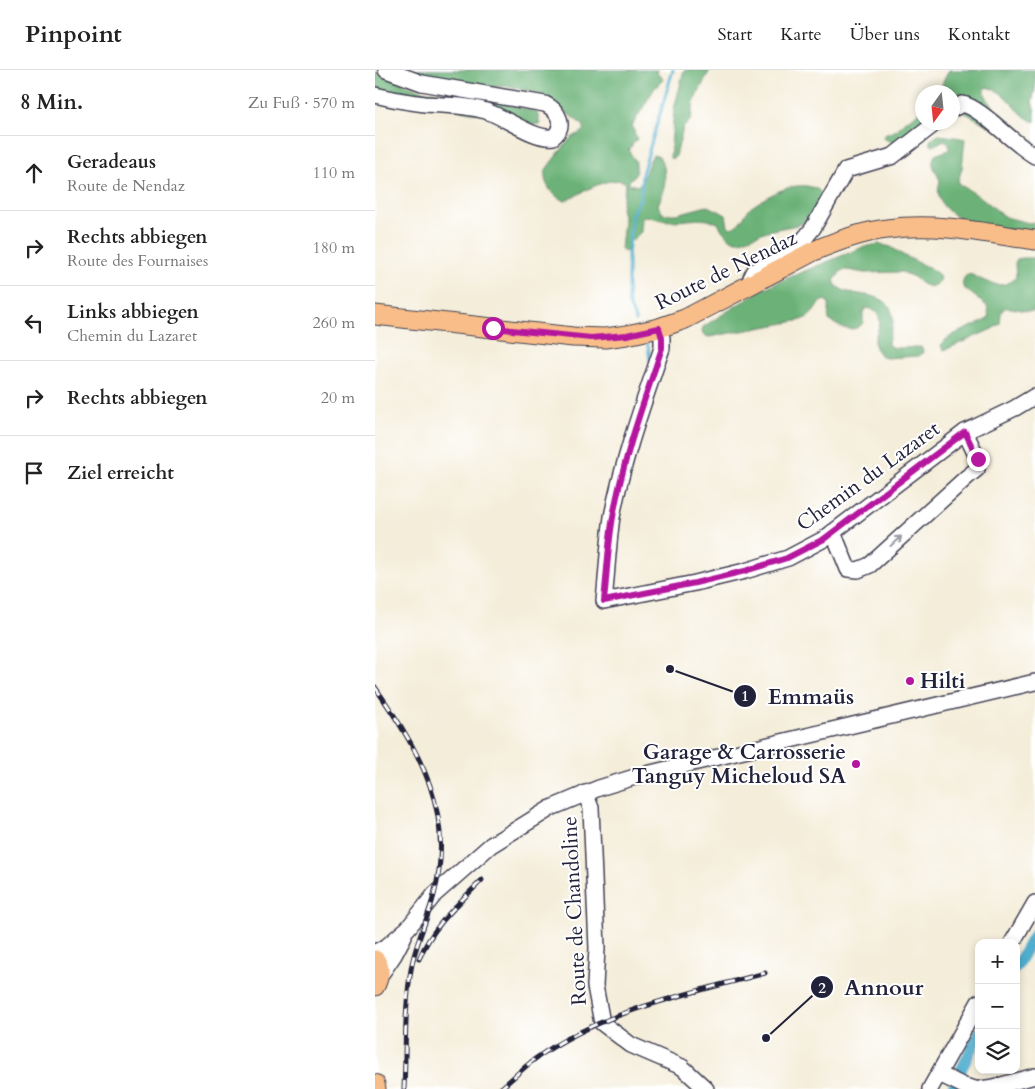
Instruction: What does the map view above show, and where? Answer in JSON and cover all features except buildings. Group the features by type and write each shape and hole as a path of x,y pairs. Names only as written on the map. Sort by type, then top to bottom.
{"main road":[{"name":"Route de Nendaz","path":"375,315 591,338 661,333 753,282 831,244 885,229 910,227 939,228 1035,240"},
{"path":"375,1084 376,1089"}],"street":[{"path":"375,95 412,102 475,108 503,118 531,133 544,137 553,136 559,130 559,116 550,106 545,104 422,83 386,70"},
{"path":"960,106 963,104 974,109 1011,140 1035,156"},
{"path":"753,282 751,278 754,272 799,244 809,234 846,170 893,156 927,130"},
{"name":"Chemin du Lazaret","path":"661,333 662,348 633,432 621,474 612,519 604,601 695,583 787,558 833,532 965,432 1015,408 1035,396"},
{"path":"833,532 848,569 858,570 870,565 977,469 978,459 965,432"},
{"path":"375,952 386,947 408,928 435,894 491,845 551,808 585,793 638,776 1035,682"},
{"name":"Route de Chandoline","path":"585,793 591,808 597,948 595,986 600,1004 602,1023 631,1045 682,1067 706,1089"},
{"path":"1014,939 1035,903"},
{"path":"376,974 394,955 408,928"},
{"path":"930,1089 943,1076 975,1010"},
{"path":"943,1076 970,1087"},
{"path":"980,1089 1035,1076"}],"green space":[{"path":"394,70 658,70 657,74 663,80 654,89 632,126 637,139 629,149 636,162 636,174 629,181 629,184 638,186 653,155 659,156 664,167 665,179 664,190 658,205 663,214 677,214 707,206 726,215 728,226 731,228 738,224 753,206 772,194 786,189 800,186 814,188 820,192 823,200 819,210 807,221 767,231 741,241 729,238 718,223 712,221 701,219 670,221 645,216 642,218 641,232 630,242 628,250 625,252 621,249 624,220 621,208 626,184 623,181 608,181 565,201 549,189 545,180 546,170 550,164 571,138 584,129 584,126 542,95 509,86 481,88"},
{"path":"684,70 710,70 694,101 691,120 683,128 676,156 673,159 670,158 674,109"},
{"path":"949,70 1035,70 1035,89 1032,103 1035,110 1035,122 1028,119 994,89 986,87 984,91 987,98 999,112 1035,142 1035,152 960,110 960,85 942,85"},
{"path":"375,72 423,91 485,98 537,112 540,124 531,125 375,91"},
{"path":"915,115 915,130 919,130 897,145 883,138 884,135 897,130 904,122"},
{"path":"938,135 965,139 959,184 982,198 1005,217 1029,223 1035,222 1035,233 989,227 957,216 945,208 939,196 940,181 934,168 933,159 935,155 949,150 949,143 944,140 931,145 931,139"},
{"path":"879,244 891,247 933,270 939,275 940,280 937,284 930,287 902,272 865,273 847,270 841,271 834,281 839,288 875,297 890,307 893,324 888,343 889,346 896,348 921,347 923,350 919,356 886,358 881,356 875,348 874,341 880,323 879,316 872,309 866,308 863,312 863,323 855,328 846,329 829,320 829,304 824,300 819,303 810,315 802,320 709,337 704,335 703,327 773,284 863,247"},
{"path":"1035,258 1035,311 1004,308 1001,313 1000,324 943,350 941,346 949,338 989,318 987,306 963,287 965,277 968,274 989,283 1006,284 1016,277 1015,263 1017,259"}],"waterway":[{"path":"636,321 628,302 628,255 632,214 641,196 642,174 673,70"},
{"path":"646,341 650,360"},
{"path":"1020,960 1035,933"},
{"path":"952,1089 975,1041"}],"railway":[{"path":"375,687 406,735 430,785 437,810 440,837 440,865 434,895 414,955 409,979 406,1011 404,1089"},
{"path":"419,959 424,947 438,926 482,880"},
{"path":"500,1089 535,1059 560,1042 588,1028 646,1006 765,973"}],"place":[{"name":"Emmaüs","path":"670,669"},
{"name":"Hilti","path":"910,681"},
{"name":"Garage & Carrosserie Tanguy Micheloud SA","path":"856,764"},
{"name":"Annour","path":"766,1038"}],"route":[{"path":"493,328 591,338 627,335 659,328 662,348 633,432 621,474 612,519 604,601 695,583 745,571 787,558 824,539 965,432 978,459"}]}
